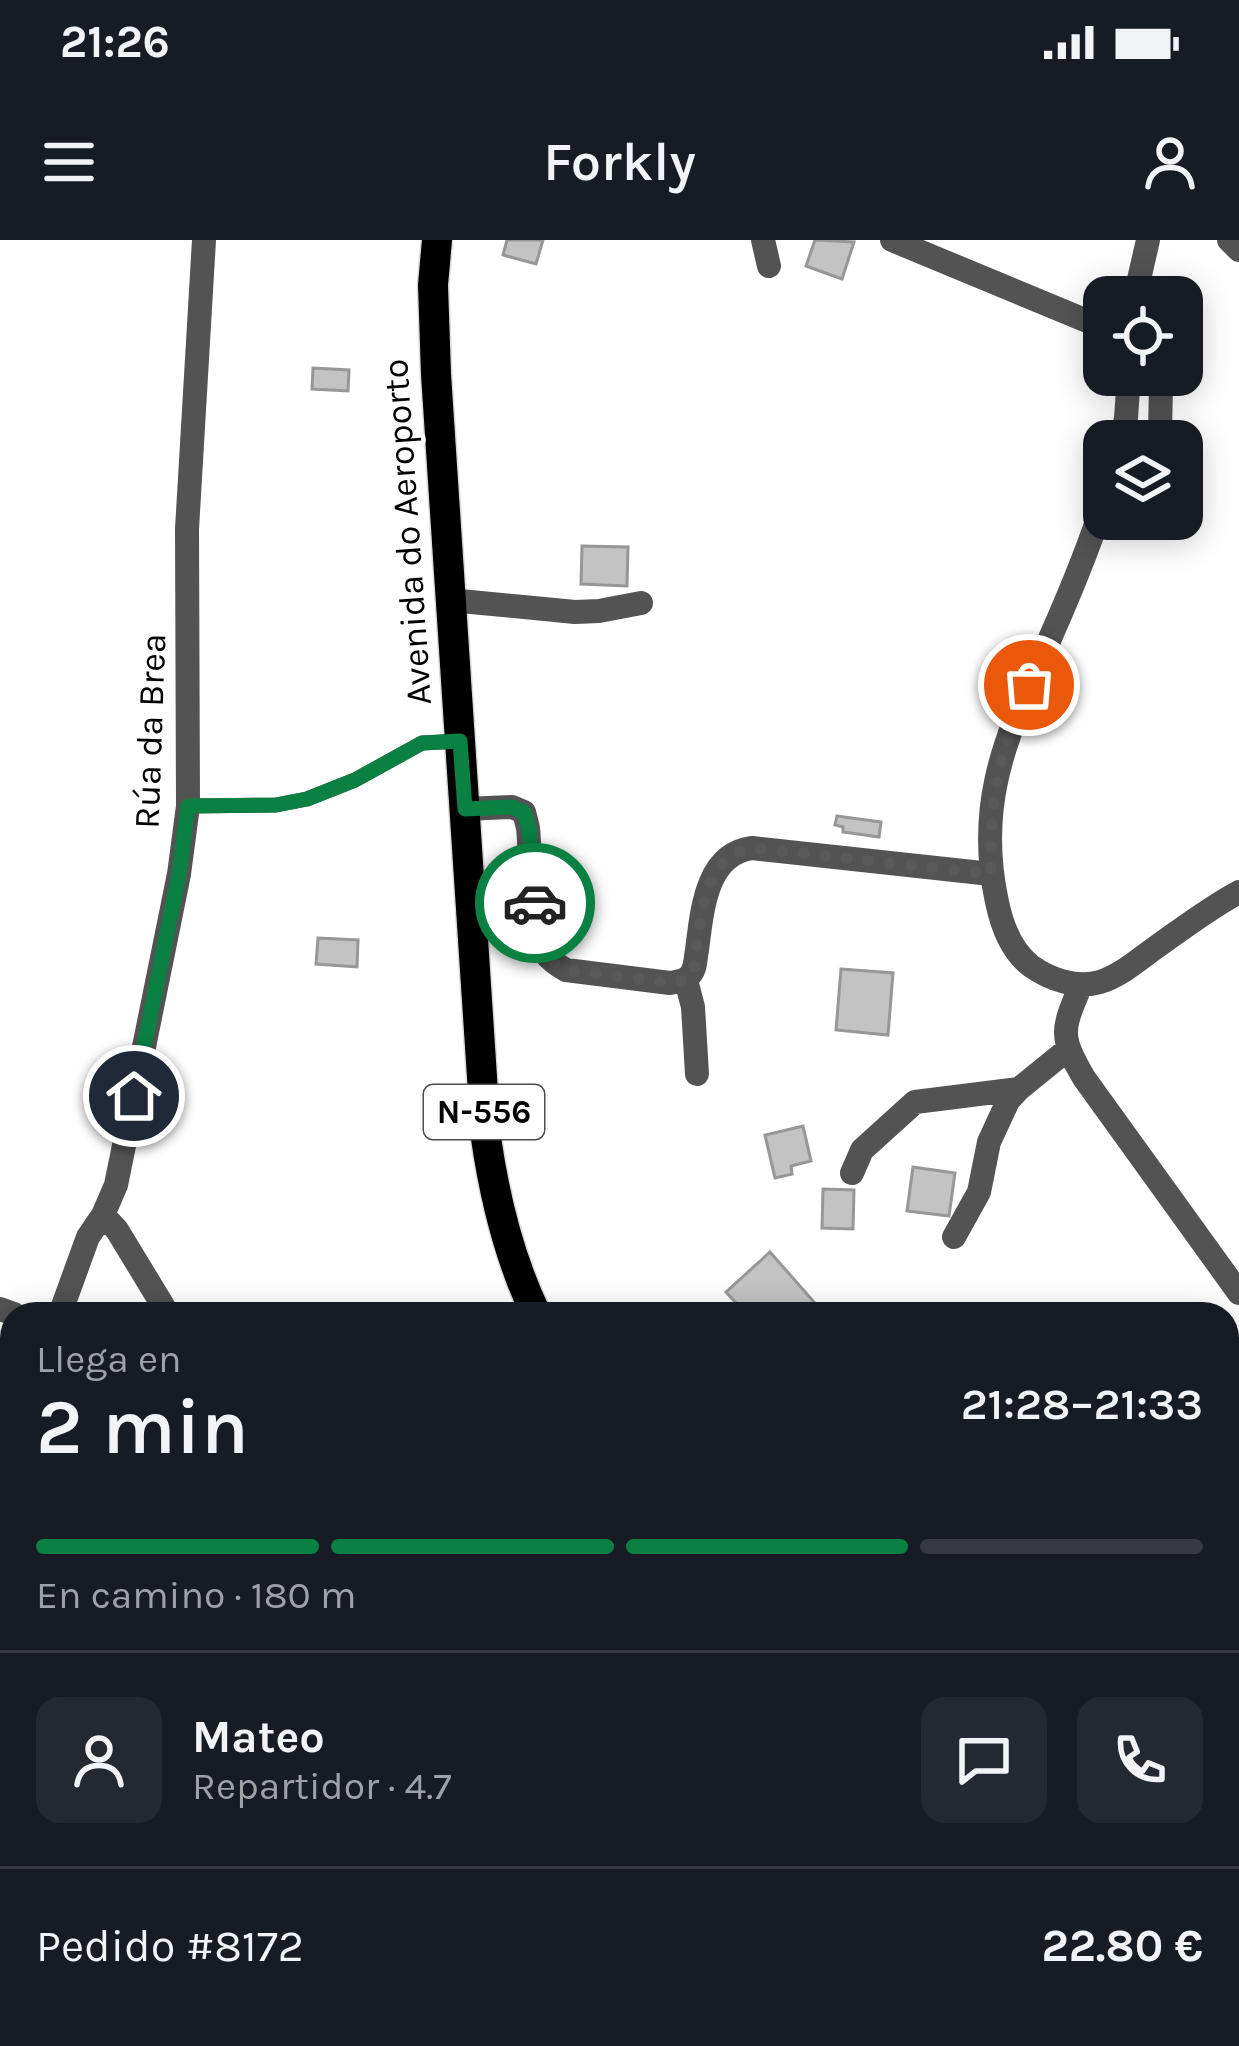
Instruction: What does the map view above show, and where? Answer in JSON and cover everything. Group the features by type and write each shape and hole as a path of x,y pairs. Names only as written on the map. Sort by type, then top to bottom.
{"main road":[{"name":"Avenida do Aeroporto","path":"437,240 433,327 489,1160 503,1228 531,1302"}],"street":[{"name":"Rúa da Brea","path":"64,1302 88,1237 116,1186 179,874 188,806 188,529 204,240"},
{"path":"763,240 769,266"},
{"path":"892,240 1083,319"},
{"path":"1140,276 1148,240"},
{"path":"1229,240 1239,250"},
{"path":"1089,540 1000,757 991,816 991,874 1001,922 1021,959 1043,975 1081,985 1100,982 1127,968 1239,892"},
{"path":"450,600 574,612 641,603"},
{"path":"465,809 512,807 524,812 537,928 541,948 554,964 566,970 670,983 686,980 694,972 711,883 728,856 740,849 991,874"},
{"path":"686,980 693,1007 697,1074"},
{"path":"1081,985 1064,1025 1067,1050 1239,1294"},
{"path":"954,1237 982,1183 989,1142 1008,1101 1067,1050"},
{"path":"852,1173 862,1150 915,1102 1019,1089"},
{"path":"103,1215 161,1302"}],"lane":[{"path":"188,806 276,805 307,799 355,780 422,743 460,741"}],"building":[{"path":"507,240 543,240 536,264 503,255"},
{"path":"815,240 854,242 842,279 806,266"},
{"path":"313,368 349,370 348,391 312,389"},
{"path":"582,546 628,547 627,586 581,584"},
{"path":"837,816 881,822 879,837 843,832 843,827 835,825"},
{"path":"318,938 358,940 357,967 316,964"},
{"path":"841,969 893,973 888,1035 836,1030"},
{"path":"803,1126 811,1161 791,1166 792,1174 775,1178 765,1135"},
{"path":"913,1167 955,1173 949,1216 907,1211"},
{"path":"823,1189 854,1190 853,1229 822,1228"},
{"path":"770,1252 814,1302 735,1302 726,1292"}],"way so far":[{"path":"535,903 541,948 554,964 566,970 670,983 686,980 694,972 711,883 718,867 740,849 991,874 991,816 1000,757 1029,685"}],"route":[{"path":"134,1096 179,874 188,806 276,805 307,799 355,780 422,743 460,741 465,809 512,807 524,812 535,903"}]}
